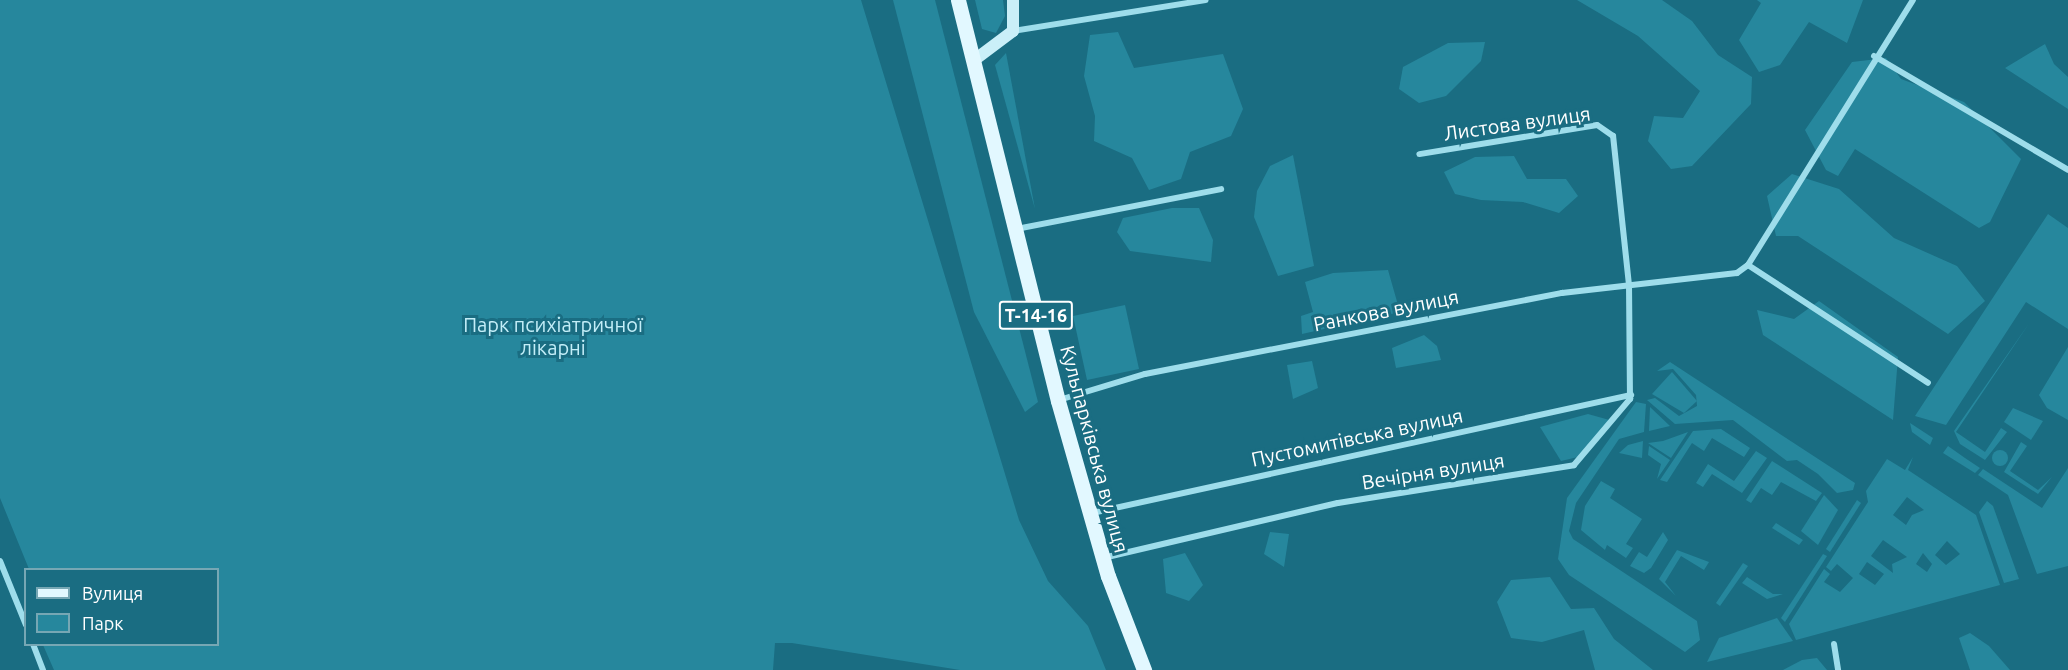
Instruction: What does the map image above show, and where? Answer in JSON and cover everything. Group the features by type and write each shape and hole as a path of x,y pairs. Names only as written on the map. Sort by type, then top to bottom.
{"main road":[{"name":"Кульпарківська вулиця","path":"958,0 1058,401 1103,558 1144,670"}],"street":[{"path":"1013,0 1013,31"},
{"path":"973,61 1013,31 1206,0"},
{"path":"1912,0 1875,56 1748,265 1928,383"},
{"path":"1875,56 2068,170"},
{"name":"Листова вулиця","path":"1419,154 1597,125 1613,136 1629,285"},
{"path":"1014,229 1221,189"},
{"name":"Ранкова вулиця","path":"1058,401 1145,374 1629,285 1725,275 1748,265"},
{"path":"1629,285 1631,395"},
{"name":"Пустомитівська вулиця","path":"1091,513 1631,395"},
{"name":"Вечірня вулиця","path":"1103,558 1338,503 1574,465 1631,395"},
{"path":"0,561 24,620"},
{"path":"1834,644 1838,670"},
{"path":"33,646 43,670"}],"green space":[{"name":"Парк психіатричної лікарні","path":"0,0 861,0 1019,520 1048,581 1088,626 1106,670 960,670 792,643 775,643 773,670 54,670 43,646 219,646 219,568 29,568 0,498"},
{"path":"893,0 935,0 1038,402 1025,412 974,312"},
{"path":"975,0 1003,0 1005,16 996,33 982,29"},
{"path":"1577,0 1662,0 1692,21 1718,55 1752,77 1751,104 1692,166 1671,169 1648,141 1654,116 1683,118 1700,91 1638,36"},
{"path":"1757,0 1863,0 1847,43 1809,22 1780,65 1759,72 1739,40 1761,3"},
{"path":"1118,32 1134,68 1223,54 1243,109 1231,136 1190,152 1181,179 1149,190 1132,158 1094,141 1095,116 1084,76 1090,35"},
{"path":"1485,42 1481,61 1446,96 1419,103 1399,89 1403,67 1448,43"},
{"path":"2045,44 2054,64 2068,77 2068,109 2005,68"},
{"path":"1006,53 1035,209 995,65"},
{"path":"1886,58 1901,79 1964,102 2021,159 1990,222 1979,228 1855,149 1838,176 1826,170 1805,130 1852,62"},
{"path":"1293,155 1314,266 1278,276 1254,217 1257,191 1270,166"},
{"path":"1514,156 1527,179 1566,179 1578,196 1559,213 1523,202 1481,200 1455,194 1444,172 1475,157"},
{"path":"1792,174 1839,189 1894,238 1957,266 1985,301 1948,334 1798,236 1776,236 1767,196"},
{"path":"1172,208 1199,208 1213,240 1211,262 1130,251 1117,232 1123,218"},
{"path":"2048,214 2068,228 2068,329 2026,302 1946,425 1915,416"},
{"path":"1388,270 1400,312 1302,334 1301,316 1313,312 1305,282 1333,273"},
{"path":"1819,301 1898,357 1893,420 1763,335 1757,310 1794,319"},
{"path":"1125,305 1139,369 1087,380 1073,316"},
{"path":"2030,322 1956,432 1985,452 2001,428 2007,432 1985,460 1960,444 1954,431"},
{"path":"1424,335 1437,346 1441,360 1396,368 1392,348"},
{"path":"2068,347 2068,420 2047,408 2039,395"},
{"path":"1312,361 1318,388 1293,399 1287,365"},
{"path":"1670,362 1855,483 1853,490 1837,493 1818,474 1797,460 1787,461 1733,420 1675,424 1647,400 1655,398 1679,416 1697,406 1696,395 1673,369 1657,371"},
{"path":"1672,372 1697,401 1684,413 1652,394"},
{"path":"1636,402 1646,404 1644,432 1619,439 1576,503 1569,531 1573,539 1697,621 1700,640 1685,652 1569,575 1558,559 1567,498"},
{"path":"1650,407 1670,426 1649,431"},
{"path":"2013,408 2043,421 2031,440 2004,422"},
{"path":"1588,414 1613,421 1582,456 1561,461 1540,427"},
{"path":"1910,423 1933,438 1930,445 1912,432"},
{"path":"1721,429 1750,448 1744,457 1712,438 1704,451 1692,443 1667,482 1660,480 1693,431"},
{"path":"1688,432 1671,458 1648,443 1663,441"},
{"path":"1643,441 1642,458 1619,453 1628,445"},
{"path":"2021,442 2027,446 2010,471 2038,490 2052,477 2038,494 2004,472"},
{"path":"1649,446 1670,460 1657,479 1661,464 1648,455"},
{"path":"1948,446 1980,468 1975,473 1943,453"},
{"path":"1997,450 2003,450 2008,458 2006,464 1997,466 1992,461 1992,455"},
{"path":"1756,451 1767,458 1742,493 1712,474 1703,487 1696,483 1708,464 1734,481"},
{"path":"1913,457 1908,470 1976,515 2000,585 1796,640 1789,624 1824,569 1830,574 1824,582 1840,592 1853,578 1837,564 1831,571 1826,567 1868,502 1866,491 1887,459 1905,470","holes":["1907,497 1924,510 1912,515 1906,525 1893,515","1883,540 1907,557 1892,564 1893,573 1871,556","1947,541 1960,554 1946,565 1935,555","1923,553 1932,564 1927,572 1916,564","1867,562 1884,574 1875,585 1859,574"]},
{"path":"1772,461 1822,493 1816,501 1781,482 1772,495 1761,488 1751,503 1746,500"},
{"path":"2068,468 2068,566 2037,574 2008,495 1978,475 1983,469 2042,508"},
{"path":"1601,481 1615,489 1610,498 1642,519 1626,544 1633,548 1626,558 1607,545 1605,550 1581,530 1585,506"},
{"path":"1824,495 1838,510 1818,545 1801,531"},
{"path":"1857,500 1861,503 1830,552 1826,549"},
{"path":"1987,501 1993,506 2019,579 2004,583 1979,512"},
{"path":"1776,523 1803,540 1799,545 1772,528"},
{"path":"1270,532 1289,534 1284,567 1264,554"},
{"path":"1663,532 1668,540 1651,568 1644,573 1630,566 1639,552 1647,557"},
{"path":"1677,550 1709,562 1704,570 1681,556 1665,582 1676,596 1659,579"},
{"path":"1185,553 1203,585 1189,601 1166,593 1163,559"},
{"path":"1823,554 1827,556 1785,622 1781,618"},
{"path":"1743,563 1748,566 1720,606 1716,603"},
{"path":"1550,577 1571,609 1594,608 1614,639 1653,670 1595,670 1584,630 1542,642 1511,638 1497,602 1511,580"},
{"path":"1747,577 1773,594 1783,594 1767,599 1742,583"},
{"path":"1777,618 1793,641 1707,662 1719,638"},
{"path":"1970,633 1989,646 2010,670 1970,670 1959,638"},
{"path":"1817,658 1827,670 1783,670 1802,660"}]}
